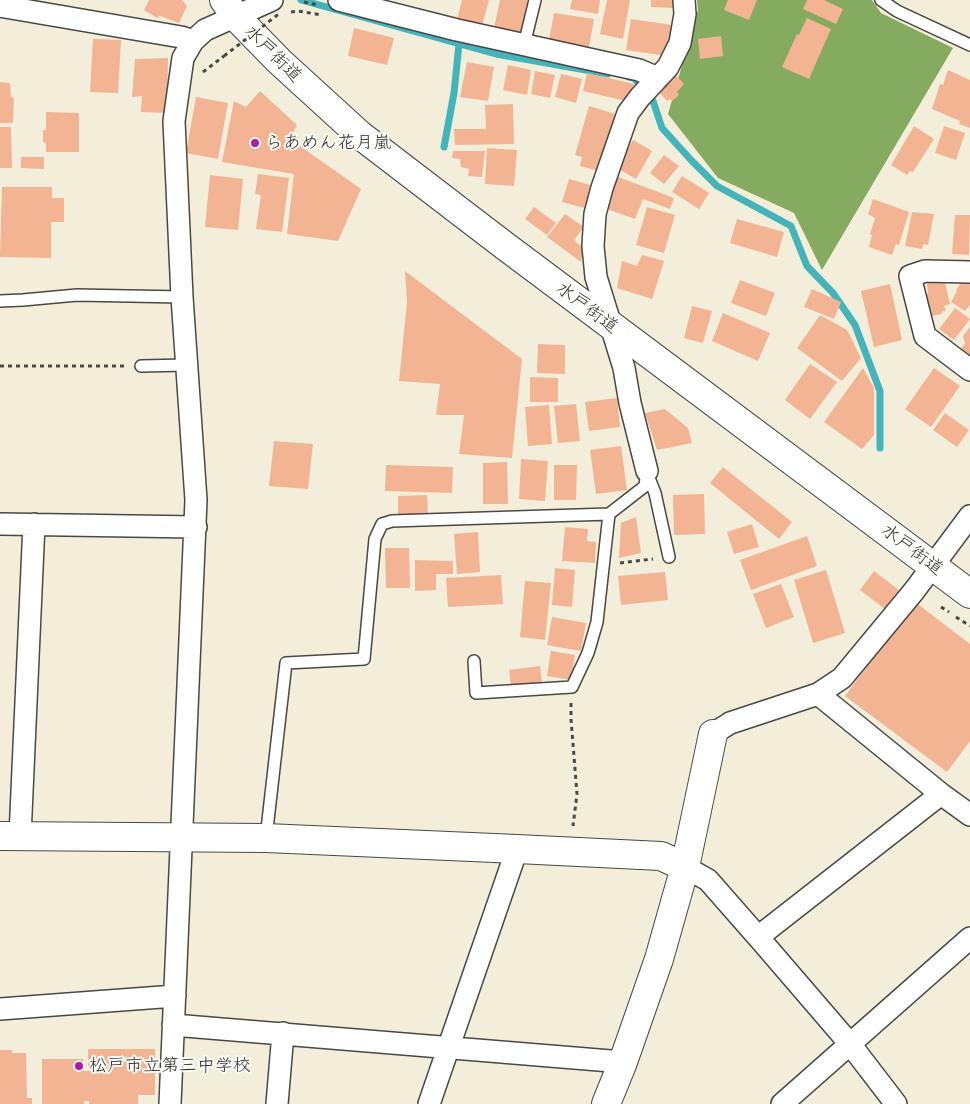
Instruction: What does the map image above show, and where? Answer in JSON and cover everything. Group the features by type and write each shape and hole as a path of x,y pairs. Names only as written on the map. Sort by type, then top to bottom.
{"main road":[{"name":"水戸街道","path":"230,8 279,61 360,135 970,594"},
{"path":"606,1104 623,1062 659,959 685,867 714,734"},
{"path":"10,836 266,838 570,851 661,856 685,867"}],"street":[{"path":"647,471 630,403 624,368 596,277 593,246 595,214 602,188 628,114 649,87 668,67 680,43 685,14 684,0"},
{"path":"170,1104 172,1025 175,996 196,527 196,500 182,297 174,121 184,58 193,41 230,8 270,1"},
{"path":"0,6 174,35 193,41"},
{"path":"329,7 524,45 639,70 649,87"},
{"path":"970,272 924,271 910,276 925,336 970,370"},
{"path":"714,734 730,723 818,694 842,678 933,566 970,516"},
{"path":"0,524 196,527"},
{"path":"10,836 34,524"},
{"path":"818,694 941,794 970,815"},
{"path":"758,937 941,794"},
{"path":"429,1104 517,849"},
{"path":"685,867 708,880 850,1044 896,1104"},
{"path":"782,1104 970,938"},
{"path":"0,1009 175,996"},
{"path":"172,1025 623,1062"},
{"path":"276,1104 283,1033"}],"lane":[{"path":"524,45 535,0"},
{"path":"881,0 897,11 970,45"},
{"path":"0,301 76,295 182,297"},
{"path":"141,366 186,366"},
{"path":"266,838 286,663 364,659 375,539 382,524 392,521 609,514 645,486 647,471"},
{"path":"647,471 656,493 669,557"},
{"path":"474,661 476,693 572,687 588,653 597,622 609,514"}],"path":[{"path":"304,2 329,7"},
{"path":"224,56 280,13 329,7"},
{"path":"0,366 141,366"},
{"path":"603,565 669,557"},
{"path":"570,851 576,794 571,719 572,687"}],"green space":[{"path":"697,0 872,0 881,13 953,48 822,270 794,213 718,178 668,114 698,10"}],"building":[{"path":"149,0 182,0 187,6 179,23 160,16 157,18 144,10"},
{"path":"462,0 489,0 482,26 457,19"},
{"path":"500,0 528,0 520,34 494,28"},
{"path":"572,0 600,0 598,14 570,9"},
{"path":"607,0 630,0 623,39 600,34"},
{"path":"651,0 674,0 674,8 651,7"},
{"path":"728,0 757,0 749,20 724,10"},
{"path":"807,0 824,0 843,9 836,24 803,9"},
{"path":"554,13 594,19 589,47 549,40"},
{"path":"807,18 831,29 809,79 782,67 797,34 799,35"},
{"path":"631,19 672,25 667,56 626,50"},
{"path":"354,28 394,38 387,65 348,56"},
{"path":"721,36 723,56 700,59 698,39"},
{"path":"93,39 121,40 118,93 90,92"},
{"path":"168,58 167,113 141,112 142,96 132,97 135,59"},
{"path":"467,62 494,67 488,101 460,97"},
{"path":"508,65 531,70 527,95 503,90"},
{"path":"948,70 970,80 970,128 959,124 960,121 932,109 940,84 943,85"},
{"path":"535,71 555,75 550,98 531,94"},
{"path":"672,71 684,84 677,92 679,95 672,101 670,99 667,101 655,88"},
{"path":"587,73 634,84 630,102 583,91"},
{"path":"561,74 582,79 576,103 555,97"},
{"path":"0,82 10,83 11,97 14,98 13,123 0,123"},
{"path":"260,91 297,125 290,139 361,189 338,241 287,234 294,174 222,162 234,101 246,107"},
{"path":"196,97 228,103 218,159 186,153"},
{"path":"513,104 514,144 455,145 454,129 486,129 485,105"},
{"path":"589,106 615,114 599,171 580,166 582,157 575,155"},
{"path":"46,112 79,113 79,152 46,152 46,143 43,142 43,130 46,130"},
{"path":"914,126 934,139 913,172 910,171 907,175 891,165"},
{"path":"944,126 965,133 956,160 935,153"},
{"path":"0,127 11,127 12,168 0,168"},
{"path":"633,140 652,151 636,179 617,168"},
{"path":"487,148 517,150 514,186 485,184"},
{"path":"453,151 485,151 482,177 468,176 469,169 461,167 460,159 452,158"},
{"path":"664,155 679,166 664,184 650,173"},
{"path":"21,157 44,157 44,169 21,168"},
{"path":"258,174 289,178 282,232 256,229 261,195 255,194"},
{"path":"210,175 243,179 238,230 205,227"},
{"path":"616,176 674,198 670,209 643,199 635,219 604,208"},
{"path":"682,176 709,193 699,209 672,192"},
{"path":"569,179 594,186 588,209 562,202"},
{"path":"2,187 52,187 52,198 64,198 64,222 51,222 51,258 0,257"},
{"path":"873,199 909,212 899,245 896,244 892,255 869,247 872,235 870,234 875,218 868,214"},
{"path":"534,207 556,223 547,235 525,219"},
{"path":"647,207 675,215 664,253 636,245"},
{"path":"912,212 934,214 928,245 923,244 922,249 905,246"},
{"path":"565,214 584,227 574,240 583,248 581,262 547,237"},
{"path":"955,215 970,215 969,255 952,254"},
{"path":"737,219 784,232 777,257 730,243"},
{"path":"642,255 664,261 652,299 617,288 622,261 637,266"},
{"path":"405,271 522,359 512,458 459,454 464,415 436,415 440,384 399,381 407,302"},
{"path":"965,277 970,280 970,305 965,311 951,302 956,290"},
{"path":"944,278 950,304 944,306 946,310 942,314 931,316 925,294 928,294 927,281"},
{"path":"740,280 775,293 766,316 731,303"},
{"path":"890,284 902,340 874,347 861,291"},
{"path":"812,289 841,302 834,319 804,307"},
{"path":"692,306 712,311 703,343 684,338"},
{"path":"955,308 970,319 954,340 939,329"},
{"path":"723,313 770,333 758,361 712,341"},
{"path":"820,315 847,330 861,358 842,381 797,348"},
{"path":"970,327 970,356 961,350 965,343 963,336"},
{"path":"538,344 565,345 565,374 537,373"},
{"path":"810,364 837,382 810,419 785,400"},
{"path":"863,368 874,388 874,435 862,449 824,422"},
{"path":"934,368 960,386 931,427 905,409"},
{"path":"530,377 558,378 558,402 530,402"},
{"path":"617,398 620,427 589,431 585,402"},
{"path":"576,404 580,441 558,443 554,406"},
{"path":"549,405 552,444 528,446 525,407"},
{"path":"665,409 688,428 692,443 657,450 645,413"},
{"path":"945,413 969,430 957,447 933,430"},
{"path":"274,441 313,444 308,489 269,486"},
{"path":"621,446 627,490 596,494 590,450"},
{"path":"521,459 548,461 545,501 519,499"},
{"path":"507,462 508,504 483,504 483,463"},
{"path":"386,465 453,467 452,493 385,491"},
{"path":"554,465 577,465 576,500 554,500"},
{"path":"723,467 792,522 779,539 710,483"},
{"path":"704,494 705,534 674,535 673,495"},
{"path":"427,495 428,515 398,516 398,496"},
{"path":"636,517 641,553 619,558 621,523"},
{"path":"752,524 759,547 734,554 727,532"},
{"path":"565,527 588,529 587,541 596,542 595,563 562,561"},
{"path":"478,532 480,572 457,574 454,534"},
{"path":"807,536 817,566 751,590 740,560"},
{"path":"385,548 409,548 410,588 386,588"},
{"path":"415,560 453,561 453,574 436,574 436,590 415,591"},
{"path":"555,568 575,570 572,607 552,605"},
{"path":"826,570 845,633 813,643 794,580"},
{"path":"874,571 899,590 885,609 860,590"},
{"path":"665,572 668,600 621,605 618,576"},
{"path":"501,575 503,604 448,607 446,578"},
{"path":"525,581 551,583 545,640 520,637"},
{"path":"781,584 794,617 766,628 753,594"},
{"path":"915,602 970,644 970,741 947,772 845,696"},
{"path":"552,617 586,623 581,651 547,645"},
{"path":"551,651 575,655 571,680 547,676"},
{"path":"540,666 542,682 511,686 509,670"},
{"path":"88,1049 155,1049 155,1095 138,1095 138,1104 89,1104 89,1101 84,1101 84,1104 42,1104 42,1059 83,1059 84,1071 88,1071"},
{"path":"0,1050 12,1050 12,1053 26,1053 27,1098 32,1098 32,1104 0,1104"}],"waterway":[{"path":"301,0 496,54 608,74"},
{"path":"444,147 454,93 459,44"},
{"path":"629,77 634,78 653,101 662,128 717,186 791,226 807,266 833,293 855,325 880,391 880,448"}],"place":[{"name":"らあめん花月嵐","path":"255,143"},
{"name":"松戸市立第三中学校","path":"79,1066"}]}
